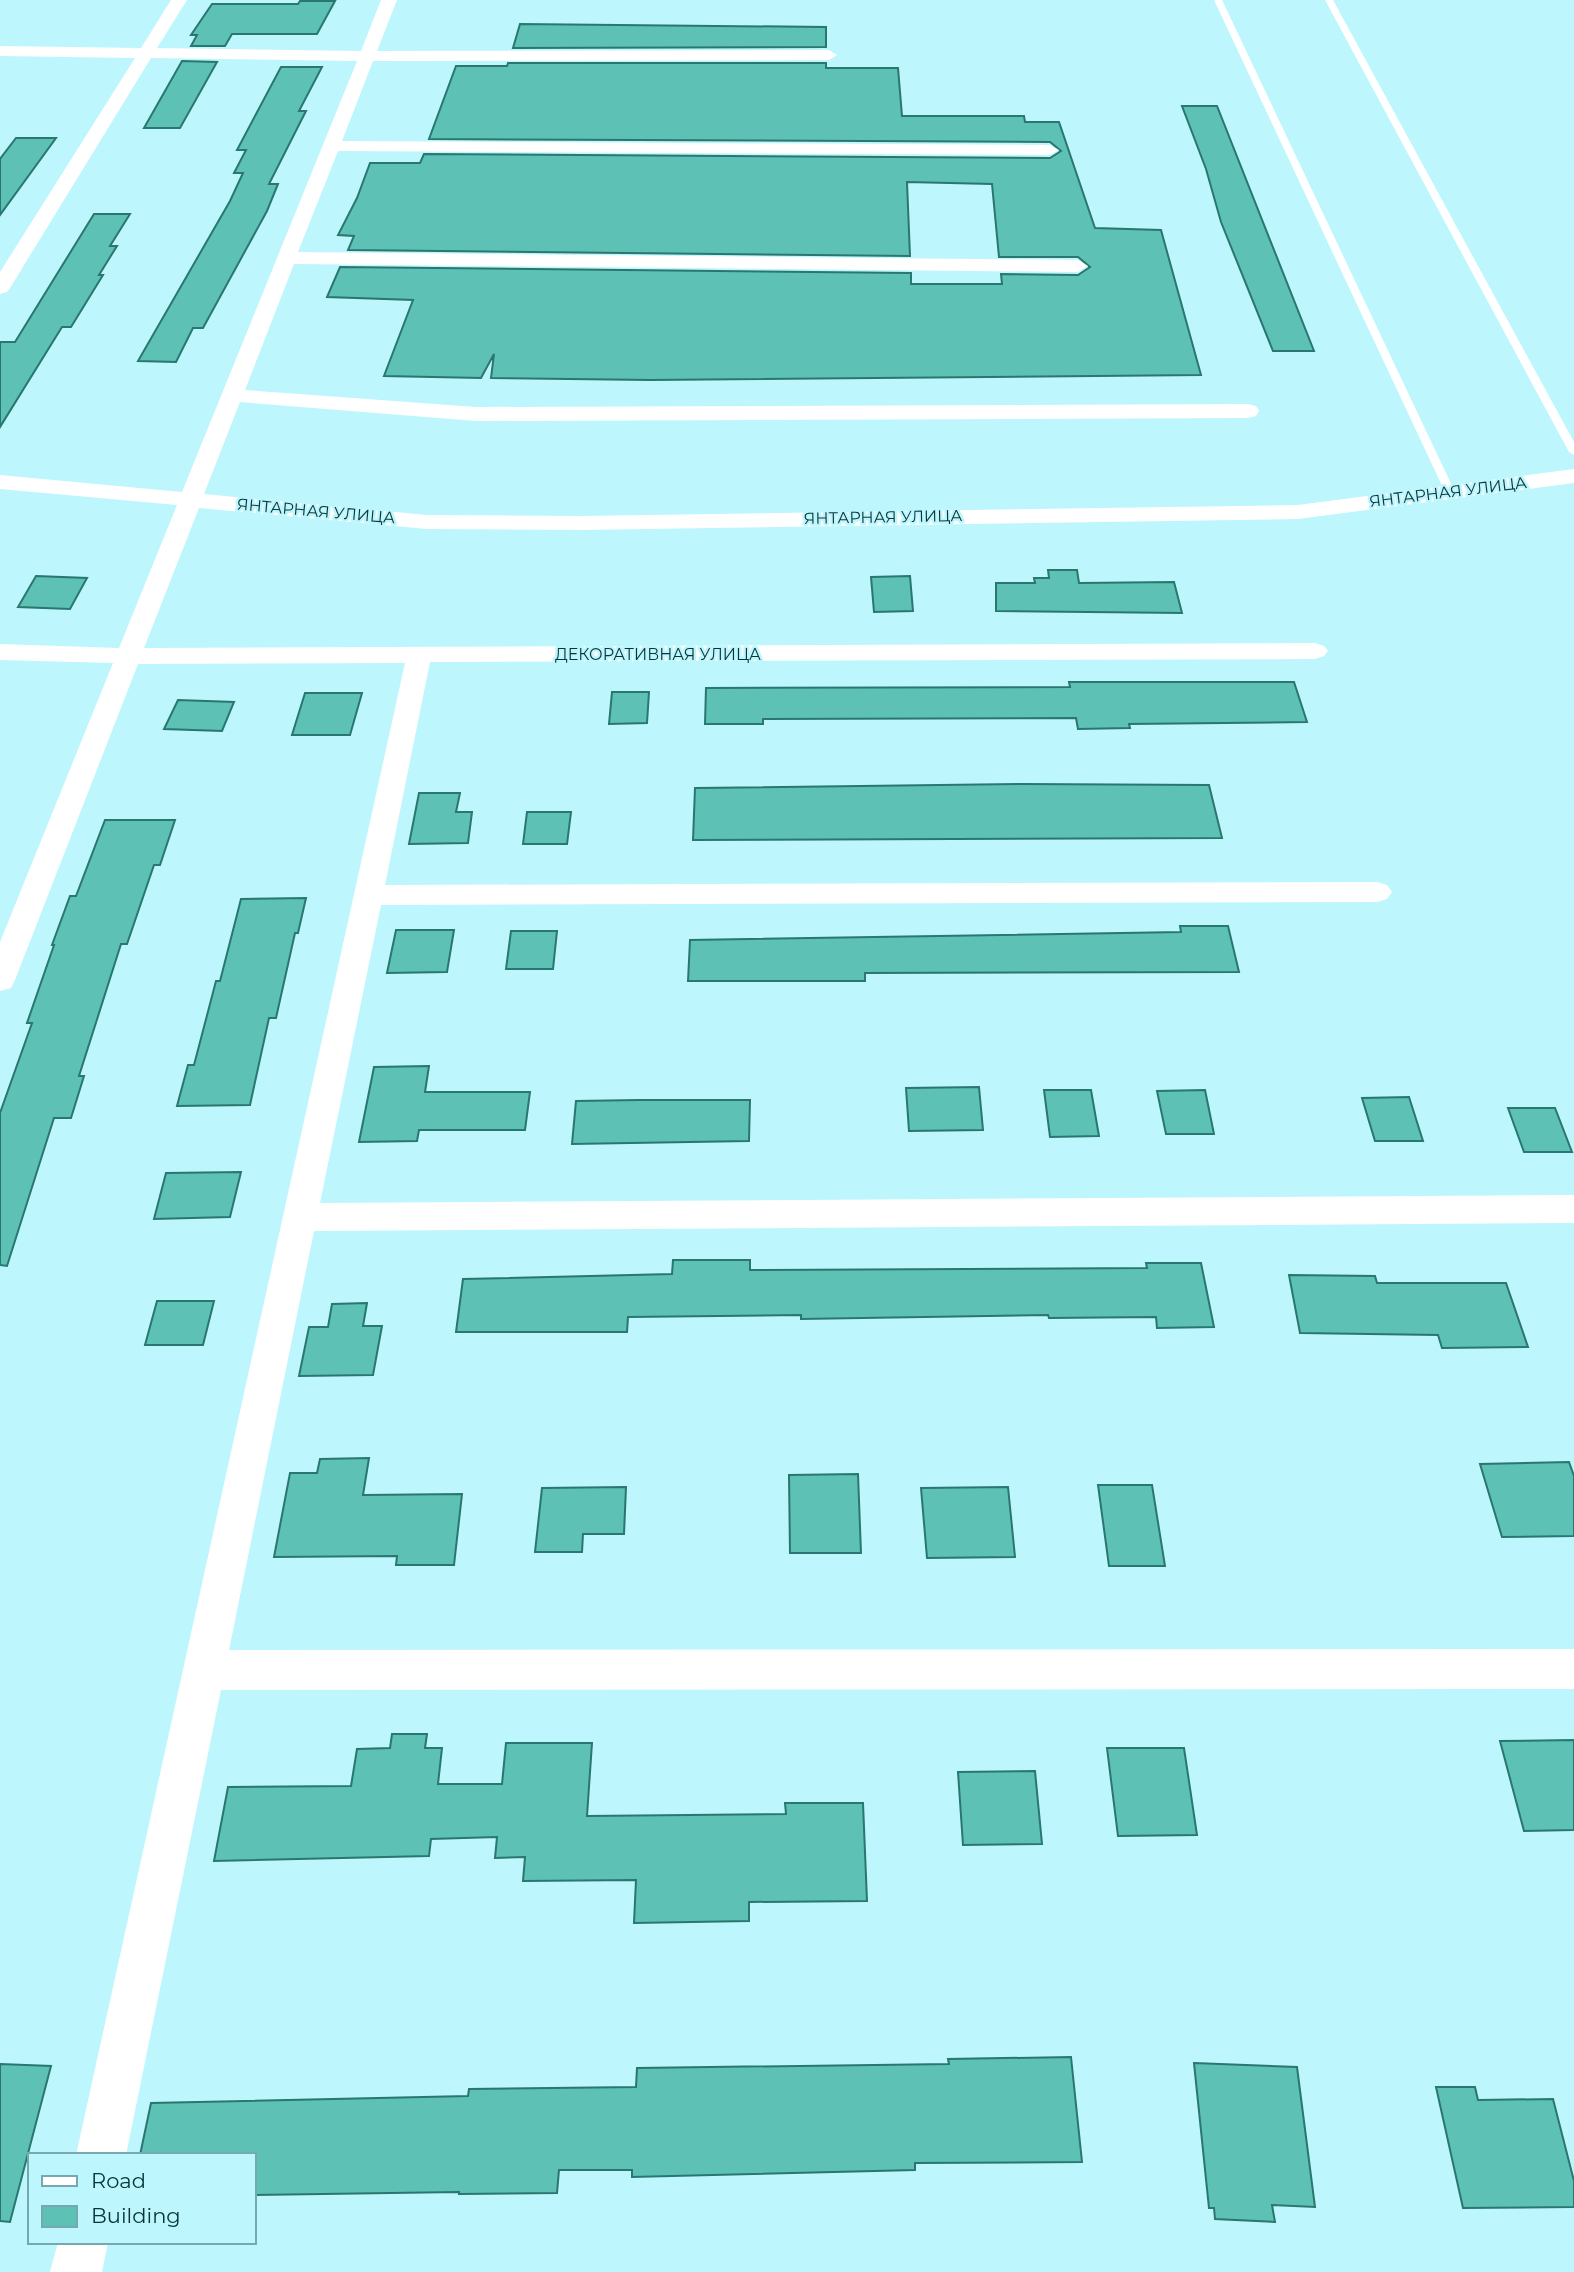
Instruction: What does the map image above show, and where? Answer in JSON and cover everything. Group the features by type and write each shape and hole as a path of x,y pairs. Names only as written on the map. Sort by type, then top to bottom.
{"street":[{"path":"0,288 179,0"},
{"path":"0,980 388,0"},
{"path":"0,51 366,56 829,55"},
{"path":"330,146 1050,150"},
{"path":"286,258 1078,267"},
{"path":"232,395 476,414 1248,411"},
{"name":"ЯНТАРНАЯ УЛИЦА","path":"0,482 427,522 581,523 1298,512 1574,476"},
{"name":"ДЕКОРАТИВНАЯ УЛИЦА","path":"0,652 128,656 1315,651"},
{"path":"101,2153 419,655"},
{"path":"368,895 1377,892"},
{"path":"300,1217 1574,1209"},
{"path":"204,1670 1574,1669"},
{"path":"76,2272 83,2244"}],"lane":[{"path":"1218,0 1450,492"},
{"path":"1329,0 1574,452"}],"building":[{"path":"300,1 335,1 317,34 232,34 225,46 191,46 197,35 191,35 212,4 298,4"},
{"path":"520,24 826,27 826,47 513,48"},
{"path":"182,61 217,62 180,128 144,128"},
{"path":"508,63 826,63 826,68 898,68 902,116 1024,116 1025,122 1059,122 1095,228 1161,230 1201,375 650,380 491,378 494,354 481,378 384,376 413,300 327,297 340,267 911,273 911,284 1002,284 1001,274 1078,275 1090,267 1078,257 999,257 992,184 907,182 910,256 348,250 354,236 338,235 357,198 370,163 420,163 424,154 1050,158 1061,151 1050,142 429,139 456,66 507,66"},
{"path":"281,67 322,67 299,111 306,111 269,184 278,184 267,211 203,328 193,328 176,362 138,361 230,201 243,173 234,173 246,150 237,150"},
{"path":"1182,106 1217,106 1314,351 1273,351 1221,222 1206,169"},
{"path":"16,138 56,138 0,215 0,159"},
{"path":"94,214 130,214 110,246 117,246 99,275 103,275 71,327 62,327 0,427 0,342 15,342"},
{"path":"1048,570 1077,570 1079,583 1174,582 1182,613 996,611 996,583 1035,583 1034,578 1049,578"},
{"path":"36,576 87,578 70,609 18,607"},
{"path":"910,576 913,611 874,612 871,577"},
{"path":"1069,682 1294,682 1307,722 1129,724 1130,728 1078,729 1076,718 763,719 763,724 705,724 706,688 1070,687"},
{"path":"612,692 649,692 647,723 609,724"},
{"path":"305,693 362,693 350,735 292,735"},
{"path":"178,700 234,702 222,731 164,729"},
{"path":"1209,785 1222,838 693,840 695,788"},
{"path":"419,793 460,793 456,812 472,812 468,843 409,844"},
{"path":"527,812 571,812 567,844 523,844"},
{"path":"105,820 175,820 160,865 154,865 127,944 121,944 79,1076 84,1076 71,1118 54,1118 7,1266 0,1265 0,1113 32,1023 27,1023 52,945 70,896 76,896"},
{"path":"306,898 298,933 295,933 276,1018 269,1018 250,1105 177,1106 188,1065 194,1065 216,981 220,981 241,899"},
{"path":"1180,926 1228,926 1239,972 865,973 865,981 688,981 690,940 1181,932"},
{"path":"396,930 454,930 447,972 387,973"},
{"path":"511,931 557,931 553,969 506,969"},
{"path":"429,1066 425,1092 530,1092 525,1130 419,1130 417,1141 359,1142 374,1067"},
{"path":"979,1087 983,1130 909,1131 906,1088"},
{"path":"1044,1090 1091,1090 1099,1136 1050,1137"},
{"path":"1205,1090 1214,1134 1166,1134 1157,1091"},
{"path":"1409,1097 1423,1141 1375,1141 1362,1098"},
{"path":"750,1100 749,1141 572,1144 576,1101"},
{"path":"1508,1108 1555,1108 1572,1152 1524,1152"},
{"path":"241,1172 230,1217 154,1219 166,1173"},
{"path":"673,1260 750,1260 750,1270 1147,1268 1146,1263 1201,1263 1214,1327 1157,1328 1156,1317 1049,1318 1048,1315 801,1319 801,1315 628,1317 627,1332 456,1332 463,1279 672,1274"},
{"path":"1289,1275 1375,1276 1377,1283 1506,1283 1528,1347 1442,1348 1438,1335 1300,1333"},
{"path":"157,1301 214,1301 203,1345 145,1345"},
{"path":"367,1303 363,1326 382,1326 373,1375 299,1376 309,1327 328,1327 332,1304"},
{"path":"369,1458 363,1495 462,1494 454,1565 396,1565 397,1556 274,1557 290,1473 317,1473 320,1459"},
{"path":"1569,1462 1574,1476 1574,1536 1502,1537 1480,1464"},
{"path":"858,1474 861,1553 790,1553 789,1475"},
{"path":"1098,1485 1152,1485 1165,1566 1109,1566"},
{"path":"626,1487 624,1534 583,1534 582,1552 535,1552 542,1488"},
{"path":"1008,1487 1015,1557 927,1558 921,1488"},
{"path":"392,1734 427,1734 425,1748 442,1748 438,1784 502,1784 506,1743 592,1743 587,1816 786,1814 785,1803 863,1803 867,1901 749,1902 749,1921 634,1923 636,1880 523,1881 525,1857 495,1858 497,1837 431,1839 429,1856 214,1861 228,1787 351,1786 357,1749 390,1748"},
{"path":"1574,1740 1574,1830 1524,1831 1500,1741"},
{"path":"1107,1748 1184,1748 1197,1835 1118,1836"},
{"path":"1035,1771 1042,1844 963,1845 958,1772"},
{"path":"1071,2057 1082,2162 915,2163 915,2170 632,2177 632,2170 559,2170 557,2193 256,2195 256,2153 140,2153 151,2103 468,2096 469,2089 636,2087 637,2068 949,2064 948,2059"},
{"path":"1194,2063 1297,2067 1315,2207 1272,2205 1275,2222 1215,2219 1214,2208 1209,2208"},
{"path":"0,2064 51,2066 10,2222 0,2221"},
{"path":"1436,2087 1475,2087 1478,2100 1553,2099 1574,2181 1574,2207 1463,2208"}]}
